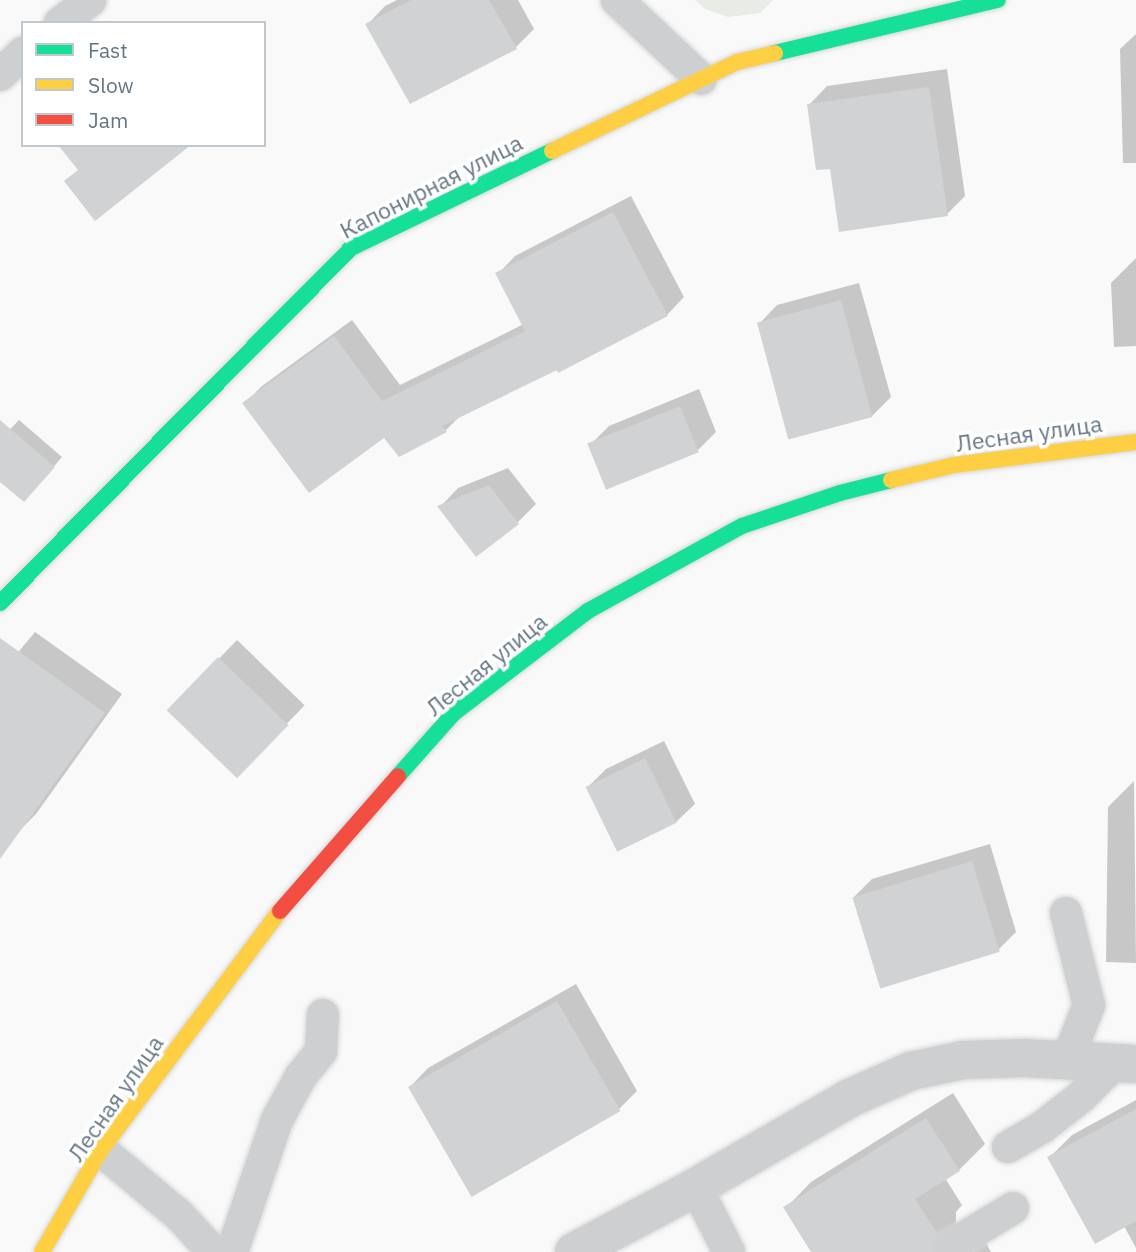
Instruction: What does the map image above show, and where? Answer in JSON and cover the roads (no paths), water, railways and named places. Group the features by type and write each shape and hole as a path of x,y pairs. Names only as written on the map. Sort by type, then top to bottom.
{"main road":[{"name":"Капонирная улица","path":"0,603 351,248 737,62 998,0"},
{"name":"Лесная улица","path":"42,1252 101,1150 289,899 454,713 588,611 742,526 841,493 954,465 1136,442"}],"street":[{"path":"573,1252 696,1187 850,1098 912,1071 963,1060 1068,1058 1126,1063"}],"lane":[{"path":"63,21 90,0"},
{"path":"617,0 701,79"},
{"path":"0,75 21,54"},
{"path":"1066,913 1089,1005 1068,1058"},
{"path":"232,1252 277,1120 301,1076 321,1051 323,1015"},
{"path":"1009,1147 1061,1113 1126,1063"},
{"path":"101,1150 180,1216 213,1252"},
{"path":"696,1187 729,1252"},
{"path":"947,1248 1013,1208"}]}
